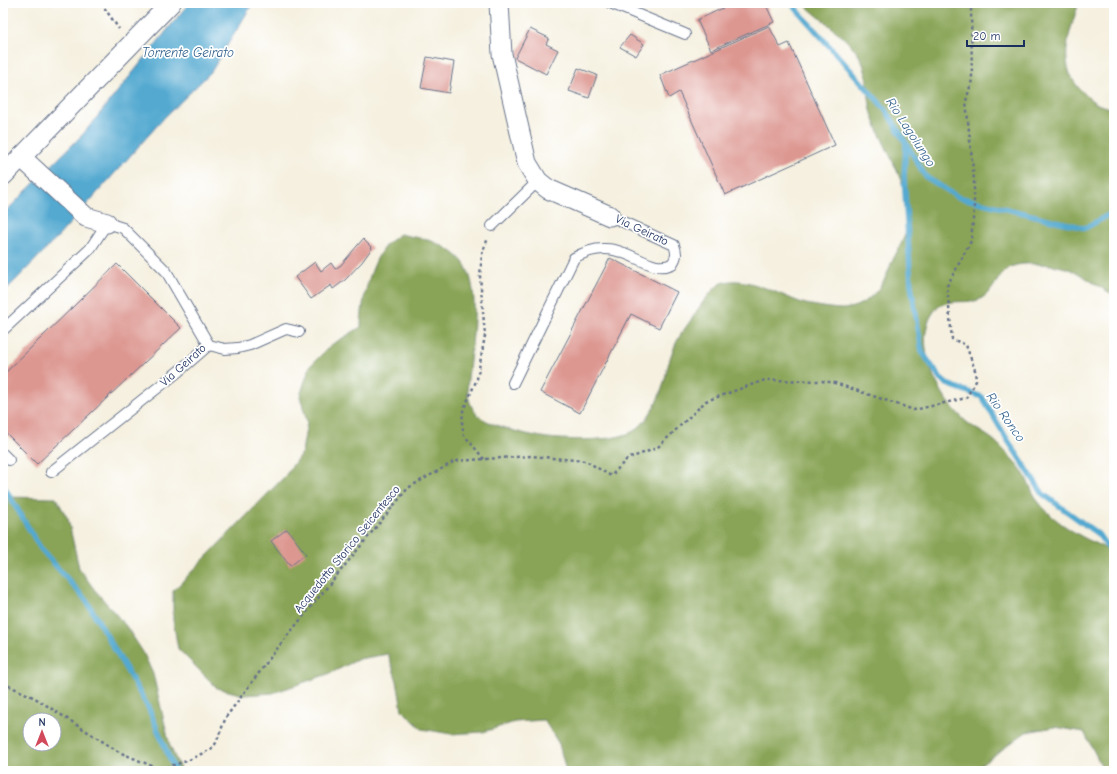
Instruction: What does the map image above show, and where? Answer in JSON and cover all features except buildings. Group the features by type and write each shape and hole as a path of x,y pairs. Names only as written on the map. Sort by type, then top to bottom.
{"street":[{"path":"3,176 171,3"},
{"path":"500,3 502,54 526,158 538,181"},
{"name":"Via Geirato","path":"21,157 86,217 107,223"},
{"name":"Via Geirato","path":"538,181 562,196 610,216"}],"lane":[{"path":"610,3 684,34"},
{"path":"492,226 538,181"},
{"name":"Via Geirato","path":"513,383 574,258 584,252 608,248 617,250 660,267 672,264 676,259 676,250 674,246 610,216"},
{"path":"3,330 90,249 107,223"},
{"name":"Via Geirato","path":"52,472 179,371 209,345 166,271 123,228 107,223"},
{"path":"209,345 225,349 238,348 250,345 286,330 300,332"}],"path":[{"path":"102,3 130,45"},
{"name":"Acquedotto Storico Seicentesco","path":"3,683 35,698 119,752 160,769 187,761 211,748 216,742 226,717 279,646 408,488 455,461 531,456 586,461 611,476 627,459 658,448 706,401 765,380 822,381 835,383 914,410 966,398 976,381 975,370 966,345 952,339 947,286 971,241 974,209 974,180 966,101 972,80 971,8 968,3"},
{"path":"485,459 464,435 462,425 463,411 477,379 485,336 480,276 482,254 492,226"}],"green space":[{"path":"803,3 1079,3 1067,46 1068,67 1078,87 1088,97 1094,102 1114,109 1114,295 1071,270 1050,265 1017,265 1003,272 990,291 981,299 976,301 946,303 937,308 927,326 925,341 927,357 932,372 939,387 958,413 968,423 996,442 1015,462 1025,475 1037,500 1044,509 1072,531 1114,552 1114,771 1104,771 1084,732 1055,727 1026,732 977,768 976,771 566,771 559,744 544,720 515,722 483,732 451,734 422,729 402,710 397,681 388,654 359,659 331,673 273,693 244,695 217,688 178,649 173,620 173,591 285,476 302,452 307,422 300,396 310,366 331,345 361,327 361,317 367,285 375,263 385,246 400,234 427,240 448,249 463,262 470,276 473,289 474,317 468,376 468,394 474,410 483,419 500,427 548,438 579,440 602,439 623,435 637,429 645,421 660,394 672,354 682,332 713,290 720,284 729,281 752,283 806,304 839,309 851,308 859,305 872,296 886,276 906,231 908,210 905,195 895,166 871,110 866,74 862,60 846,40"},
{"path":"3,497 56,498 68,519 79,568 94,589 126,626 143,652 153,674 170,746 181,771 3,771"}],"water":[{"name":"Torrente Geirato","path":"189,3 253,3 211,72 164,118 55,240 3,293 3,214 84,133"}],"waterway":[{"name":"Rio Lagolungo","path":"791,3 886,110 926,177 958,197 1085,228 1114,212"},
{"name":"Rio Ronco","path":"906,143 904,176 911,285 922,352 941,379 947,384 982,397 1043,494 1098,534 1114,556"},
{"path":"3,485 41,549 86,600 148,707 175,771"}]}
